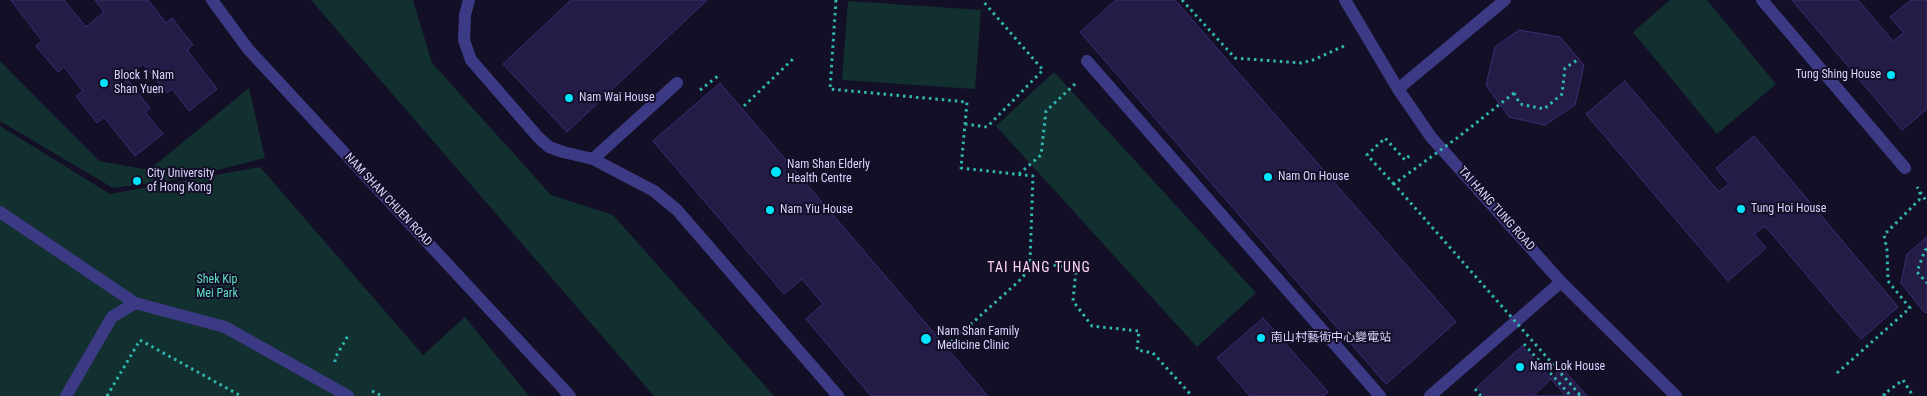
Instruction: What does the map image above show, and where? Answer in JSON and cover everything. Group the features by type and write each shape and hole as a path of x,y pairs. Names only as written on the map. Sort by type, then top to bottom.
{"street":[{"name":"NAM SHAN CHUEN ROAD","path":"212,0 248,49 570,396"},
{"path":"469,0 465,15 464,40 470,60 510,107 548,146 563,152 593,159 654,191 677,210 838,396"},
{"name":"TAI HANG TUNG ROAD","path":"1345,0 1398,89 1431,137 1561,282 1676,396"},
{"path":"1398,89 1505,0"},
{"path":"1762,0 1905,168"},
{"path":"1090,65 1380,396"},
{"path":"593,159 677,83"},
{"path":"0,212 135,303 225,327 348,396"},
{"path":"1430,396 1561,282"},
{"path":"66,396 112,317 135,303"}],"path":[{"path":"836,0 830,88 966,102 961,168 1033,176 1030,262 1076,269 1073,301 1092,326 1139,331 1137,350 1153,353 1192,396"},
{"path":"964,124 987,127 1043,70 982,0"},
{"path":"1182,0 1235,58 1301,63 1313,60 1344,46"},
{"path":"744,106 794,58"},
{"path":"1394,184 1514,93 1520,104 1544,109 1562,94 1565,68 1579,59"},
{"path":"1018,174 1041,156 1046,111 1090,65"},
{"path":"1405,160 1385,138 1367,155 1580,396"},
{"path":"1905,168 1927,202"},
{"path":"1837,372 1910,308 1888,281 1887,250 1884,235 1919,200 1920,192"},
{"path":"1927,249 1917,272 1927,283"},
{"path":"951,342 1018,282 1036,262"},
{"path":"107,396 140,340 241,396"},
{"path":"1520,340 1571,396"},
{"path":"1885,396 1884,394 1902,380 1913,396"},
{"path":"1472,386 1481,396"}],"green space":[{"path":"311,0 413,0 432,63 551,195 613,215 774,396 654,396"},
{"path":"1670,0 1707,0 1776,84 1717,134 1633,32"},
{"path":"848,1 981,10 975,89 842,80"},
{"path":"0,61 99,161 149,170 249,88 265,158 181,179 113,188 0,121"},
{"path":"1054,72 1256,293 1197,347 996,126"},
{"name":"Shek Kip Mei Park","path":"0,126 110,194 260,167 423,355 465,317 529,396 0,396"}],"building":[{"name":"Block 1 Nam Shan Yuen","path":"11,0 64,0 86,27 104,12 95,0 148,0 166,23 172,18 193,45 187,50 217,89 189,111 172,89 167,93 143,64 126,78 150,108 145,112 163,134 135,156 104,117 97,123 76,96 83,91 64,67 58,72 36,46 42,41"},
{"name":"Nam Wai House","path":"571,0 707,0 567,132 503,64"},
{"name":"Nam On House","path":"1116,0 1175,0 1456,322 1386,384 1080,32"},
{"name":"Tung Shing House","path":"1792,0 1858,0 1893,41 1904,33 1890,17 1911,0 1927,0 1927,109 1902,130"},
{"path":"1519,30 1560,37 1584,65 1575,105 1545,125 1509,117 1486,85 1495,47"},
{"name":"Tung Hoi House","path":"1625,81 1719,192 1729,184 1716,168 1754,136 1898,307 1861,339 1765,226 1754,234 1766,248 1728,281 1586,114"},
{"name":"Nam Yiu House","path":"720,83 988,396 871,396 806,319 823,304 802,279 784,294 653,141"},
{"path":"1927,237 1927,313 1924,312 1901,283 1907,254"},
{"name":"南山村藝術中心變電站","path":"1263,318 1328,392 1323,396 1250,396 1217,358"},
{"name":"Nam Lok House","path":"1522,346 1566,396 1485,396 1477,387"},
{"path":"1562,368 1587,396 1533,396"}],"place":[{"name":"Tung Shing House","path":"1891,75"},
{"name":"Block 1 Nam Shan Yuen","path":"104,83"},
{"name":"Nam Wai House","path":"569,98"},
{"name":"Nam Shan Elderly Health Centre","path":"776,172"},
{"name":"Nam On House","path":"1268,177"},
{"name":"City University of Hong Kong","path":"137,181"},
{"name":"Tung Hoi House","path":"1741,209"},
{"name":"Nam Yiu House","path":"770,210"},
{"name":"南山村藝術中心變電站","path":"1261,338"},
{"name":"Nam Shan Family Medicine Clinic","path":"926,339"},
{"name":"Nam Lok House","path":"1520,367"}],"district":[{"name":"TAI HANG TUNG","path":"1039,268"}]}
